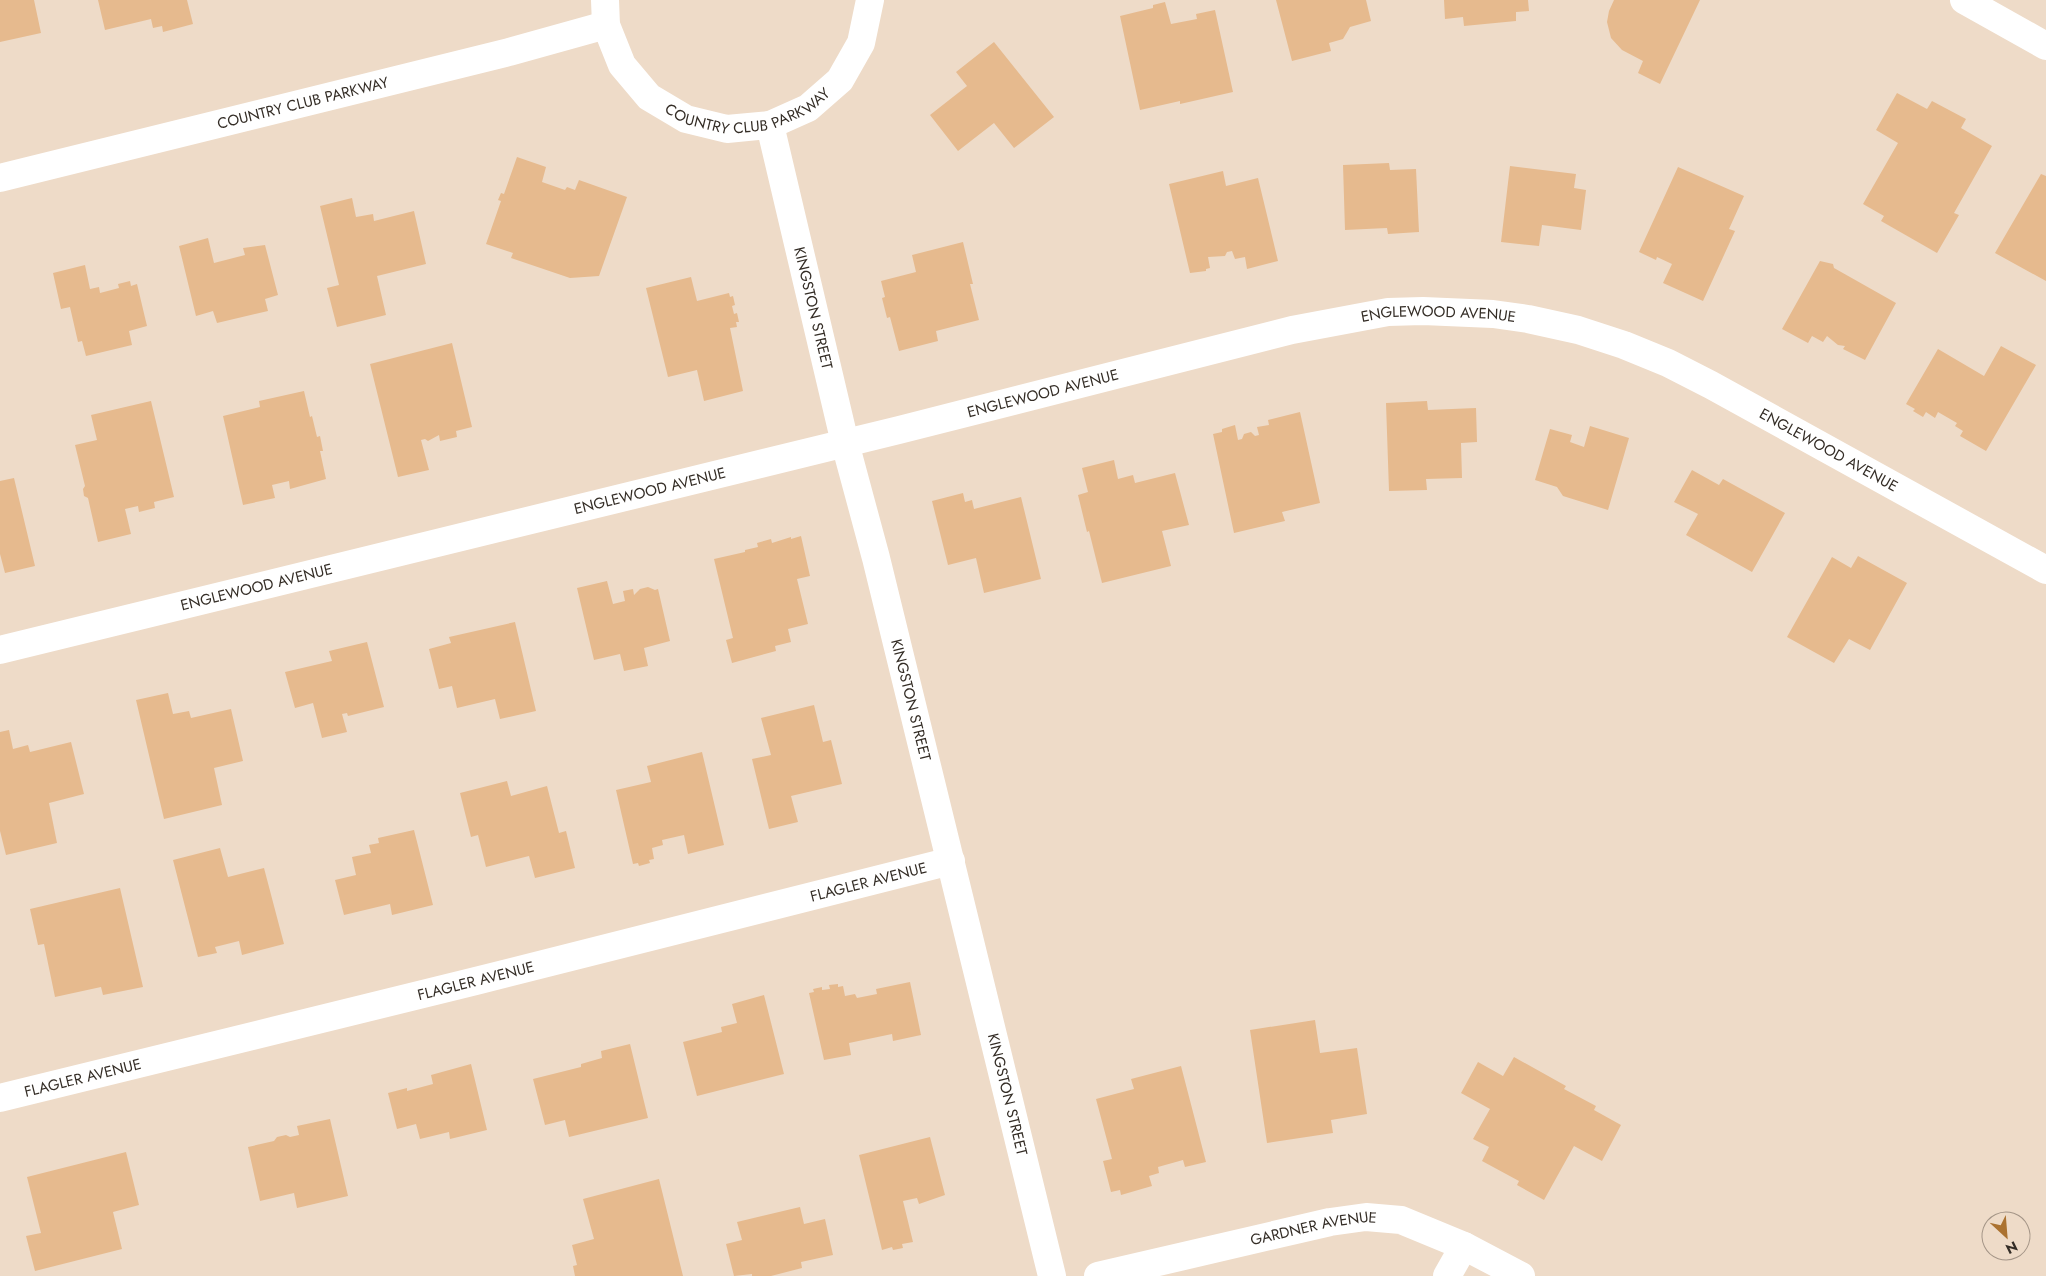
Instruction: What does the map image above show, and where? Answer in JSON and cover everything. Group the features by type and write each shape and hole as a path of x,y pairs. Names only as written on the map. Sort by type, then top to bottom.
{"street":[{"name":"COUNTRY CLUB PARKWAY","path":"0,178 509,52 605,13 622,65 649,97 686,119 727,129 770,125 808,108 840,80 861,43 870,0"},
{"path":"1964,0 2046,46"},
{"name":"KINGSTON STREET","path":"770,125 845,442 876,558 1052,1276"},
{"name":"ENGLEWOOD AVENUE","path":"0,650 1292,330 1388,312 1423,311 1493,314 1528,319 1578,330 1624,345 1668,363 1711,385 2046,570"},
{"name":"FLAGLER AVENUE","path":"0,1098 405,1000 951,861"},
{"name":"GARDNER AVENUE","path":"1098,1276 1330,1222 1366,1217 1401,1220 1464,1246 1521,1276"},
{"path":"1447,1276 1464,1246"}],"building":[{"path":"0,0 34,0 41,33 0,42"},
{"path":"98,0 187,0 193,24 163,32 162,26 153,28 151,19 105,30"},
{"path":"1276,0 1366,0 1371,21 1350,27 1343,39 1329,43 1331,51 1292,61"},
{"path":"1444,0 1528,0 1529,11 1516,12 1516,21 1464,26 1463,17 1445,19"},
{"path":"1614,0 1700,0 1660,84 1638,73 1643,61 1622,50 1611,38 1607,22"},
{"path":"1165,2 1171,24 1197,19 1196,14 1215,10 1233,92 1180,104 1180,101 1140,110 1120,16 1153,8 1153,5"},
{"path":"994,42 1054,117 1014,148 994,123 958,151 930,115 967,86 956,72"},
{"path":"1897,93 1927,109 1932,101 1966,119 1961,128 1992,146 1954,213 1959,215 1937,253 1881,221 1884,216 1863,204 1898,143 1876,130"},
{"path":"517,157 546,167 542,182 565,190 567,187 575,190 579,180 627,197 599,276 570,278 511,258 513,253 486,244 501,201 498,200 501,193 504,194"},
{"path":"1389,163 1390,170 1416,169 1419,232 1388,234 1387,228 1345,230 1343,165"},
{"path":"1510,166 1576,174 1574,188 1586,190 1581,230 1542,225 1539,246 1501,242"},
{"path":"1678,167 1744,196 1729,229 1735,231 1703,301 1663,283 1672,264 1657,257 1656,260 1639,252"},
{"path":"1223,171 1226,186 1258,178 1278,261 1247,269 1245,257 1235,259 1232,251 1227,252 1225,256 1208,257 1210,268 1206,269 1206,271 1190,273 1169,184"},
{"path":"2041,174 2046,176 2046,281 1995,253"},
{"path":"352,198 356,217 373,214 374,221 414,211 426,264 377,276 386,315 337,327 327,288 339,285 320,206"},
{"path":"208,238 214,263 245,255 243,248 265,245 278,295 265,299 268,311 217,323 213,311 196,316 179,246"},
{"path":"963,242 973,284 970,284 979,320 936,331 938,341 899,351 890,317 887,318 882,298 885,297 881,281 916,272 912,255"},
{"path":"1820,261 1833,264 1834,268 1896,303 1865,360 1843,349 1845,346 1838,345 1827,336 1823,342 1812,336 1808,343 1782,329"},
{"path":"85,265 90,289 99,287 100,293 119,288 118,284 130,281 131,286 137,284 147,326 129,331 132,345 86,356 82,341 78,342 70,307 61,309 53,273"},
{"path":"691,277 697,301 729,293 730,297 733,296 735,305 732,306 734,314 737,313 739,322 736,322 737,327 730,328 743,391 704,401 697,370 668,377 646,288"},
{"path":"452,343 472,427 456,431 457,437 440,441 439,435 428,441 425,439 421,440 429,470 398,477 370,364"},
{"path":"2001,346 2036,365 1986,451 1960,436 1963,431 1955,426 1957,423 1938,412 1935,418 1926,412 1923,417 1906,404 1938,349 1984,376"},
{"path":"304,391 317,437 320,436 323,451 320,451 326,479 290,489 289,481 272,485 275,498 243,505 223,416 260,407 259,401"},
{"path":"151,401 174,497 154,502 155,508 139,512 138,506 125,509 131,534 98,542 88,498 84,496 83,489 85,486 75,445 97,440 91,415"},
{"path":"1427,401 1428,410 1476,408 1477,442 1461,443 1462,478 1426,479 1427,490 1389,491 1386,403"},
{"path":"1300,412 1320,503 1282,512 1285,521 1234,533 1213,434 1222,432 1222,429 1235,425 1238,440 1242,439 1244,434 1251,432 1255,436 1259,435 1257,427 1269,425 1268,420"},
{"path":"1590,426 1629,438 1608,510 1563,496 1557,487 1535,480 1550,429 1572,435 1570,442 1584,447"},
{"path":"1114,460 1118,479 1133,475 1135,483 1175,473 1189,525 1162,531 1171,566 1102,583 1078,495 1088,492 1082,468"},
{"path":"1692,470 1719,485 1723,479 1785,513 1752,572 1686,535 1698,514 1674,502"},
{"path":"14,478 35,566 5,573 0,554 0,481"},
{"path":"963,493 965,502 972,500 974,509 1021,497 1041,579 984,593 976,558 948,565 932,501"},
{"path":"801,536 810,576 797,579 808,624 788,629 791,642 775,646 776,651 732,663 726,640 733,638 714,559 745,552 745,550 758,547 757,543 771,539 772,543"},
{"path":"1858,556 1907,583 1870,650 1849,639 1834,663 1787,637 1832,557 1851,568"},
{"path":"607,581 613,604 625,601 623,591 633,589 634,595 640,589 648,587 655,590 658,589 670,641 644,648 648,666 624,671 620,654 594,660 577,588"},
{"path":"515,622 536,711 500,719 495,699 457,708 452,686 439,689 429,649 451,643 449,637"},
{"path":"367,642 384,707 348,716 347,713 342,714 347,732 322,738 313,703 295,708 285,672 332,661 329,651"},
{"path":"168,693 173,714 189,711 191,718 231,709 243,761 214,768 222,805 164,819 136,700"},
{"path":"814,705 823,742 831,740 842,784 791,796 798,822 769,829 752,759 771,755 761,718"},
{"path":"9,730 13,749 28,745 30,752 71,742 84,794 49,803 57,843 6,855 0,831 0,732"},
{"path":"702,752 724,845 688,854 684,835 662,840 663,845 652,848 654,859 649,860 650,863 639,866 638,863 633,864 616,790 651,782 647,766"},
{"path":"507,781 511,796 547,786 559,833 566,831 575,868 535,878 529,856 486,867 478,835 471,837 460,793"},
{"path":"414,830 433,905 392,915 390,904 344,915 335,880 356,875 352,857 371,853 369,845 379,843 378,838"},
{"path":"220,848 228,877 264,868 284,944 242,955 239,941 215,947 217,953 198,957 173,860"},
{"path":"120,888 143,987 103,995 101,987 55,997 44,944 38,945 30,909"},
{"path":"910,982 921,1035 893,1041 892,1034 849,1043 851,1055 824,1060 809,993 814,992 813,989 822,987 822,990 830,989 829,985 838,984 838,987 843,986 845,996 855,994 857,998 877,994 876,989"},
{"path":"764,995 784,1074 697,1096 683,1042 722,1032 721,1027 737,1023 732,1004"},
{"path":"1315,1020 1320,1053 1357,1048 1367,1114 1331,1120 1333,1133 1267,1143 1250,1030"},
{"path":"630,1044 648,1118 569,1137 565,1120 545,1125 533,1079 581,1067 581,1064 602,1058 601,1051"},
{"path":"1514,1057 1566,1086 1564,1089 1596,1106 1594,1110 1621,1125 1602,1161 1574,1146 1544,1200 1517,1185 1519,1181 1482,1161 1489,1147 1473,1139 1490,1109 1461,1093 1478,1062 1503,1076"},
{"path":"471,1064 487,1130 450,1139 449,1132 420,1139 416,1124 397,1129 388,1093 407,1088 407,1091 433,1084 431,1075"},
{"path":"1181,1066 1206,1162 1185,1167 1183,1160 1158,1167 1159,1173 1149,1176 1152,1186 1121,1195 1120,1190 1111,1192 1103,1161 1112,1159 1096,1099 1134,1089 1131,1079"},
{"path":"330,1119 348,1196 297,1208 294,1193 260,1201 248,1147 274,1141 277,1137 299,1135 297,1126"},
{"path":"930,1137 945,1195 919,1204 917,1198 903,1201 913,1242 902,1244 903,1248 893,1250 892,1247 882,1250 859,1155"},
{"path":"126,1152 139,1205 113,1212 122,1249 35,1271 26,1236 41,1233 27,1177"},
{"path":"659,1179 683,1276 575,1276 573,1266 577,1265 572,1245 594,1239 583,1199"},
{"path":"800,1207 804,1224 825,1219 833,1255 801,1262 802,1268 771,1276 752,1276 752,1274 734,1276 726,1244 742,1240 737,1222"}]}
